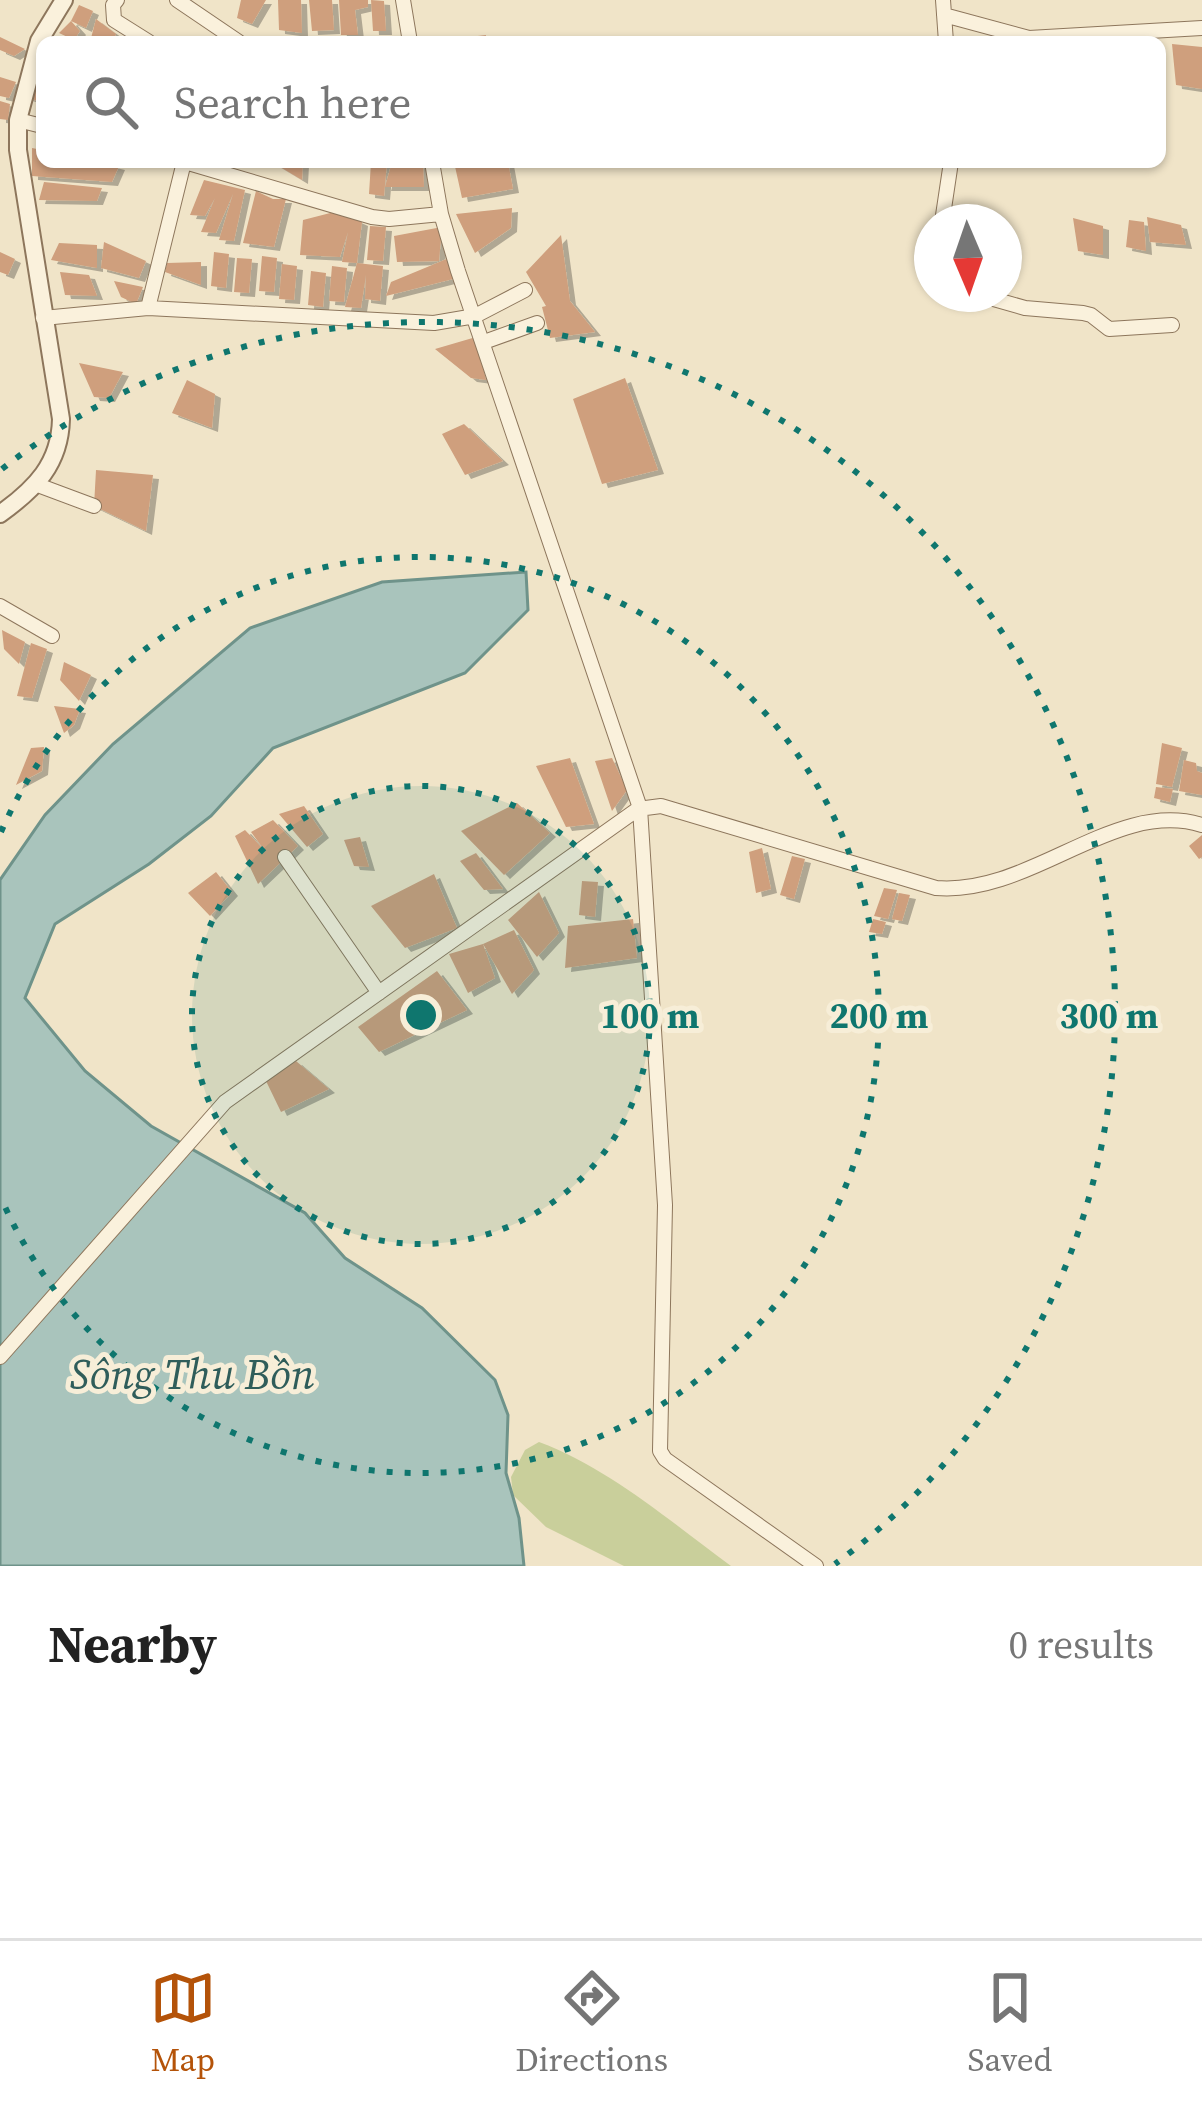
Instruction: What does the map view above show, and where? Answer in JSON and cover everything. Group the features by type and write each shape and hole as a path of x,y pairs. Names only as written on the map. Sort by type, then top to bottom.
{"street":[{"path":"43,36 64,0"},
{"path":"117,0 114,20 139,36"},
{"path":"177,0 230,36"},
{"path":"404,0 409,36"},
{"path":"943,8 1023,36"},
{"path":"1064,36 1202,28"},
{"path":"0,514 35,484 60,439 61,418 17,150 18,120 36,55"},
{"path":"18,120 36,124"},
{"path":"148,308 185,168"},
{"path":"207,168 372,217 442,214"},
{"path":"433,168 442,214 640,808 665,1205 660,1451 816,1566"},
{"path":"945,204 950,168"},
{"path":"43,318 148,308 434,323 475,316 525,290"},
{"path":"1022,307 1091,315 1109,329 1172,325"},
{"path":"484,342 537,322"},
{"path":"35,484 94,506"},
{"path":"0,606 52,636"},
{"path":"0,1357 225,1102 640,808 661,806 936,888 961,890 1030,870 1140,824 1160,820 1202,825"},
{"path":"285,857 379,993"}],"green space":[{"path":"539,1442 615,1481 731,1566 624,1566 546,1527 513,1495 511,1477 525,1450"}],"water":[{"name":"Sông Thu Bồn","path":"526,572 528,610 465,673 273,748 211,816 149,864 55,924 25,998 85,1071 151,1126 305,1213 345,1258 422,1308 495,1380 508,1415 506,1473 519,1518 524,1566 0,1566 0,880 45,815 113,744 250,628 382,582"}],"building":[{"path":"241,0 266,0 252,24 237,18"},
{"path":"278,0 301,0 302,33 279,30"},
{"path":"309,0 332,0 334,30 312,31"},
{"path":"339,0 368,0 368,7 355,10 358,35 341,35"},
{"path":"371,0 384,1 386,31 373,31"},
{"path":"79,5 93,11 86,28 71,21"},
{"path":"96,19 116,34 115,36 92,36"},
{"path":"71,21 80,31 77,36 59,33"},
{"path":"0,37 25,49 14,56 0,50"},
{"path":"1172,44 1202,47 1202,89 1176,85"},
{"path":"0,77 16,82 9,98 0,96"},
{"path":"34,80 36,101 27,97"},
{"path":"0,101 10,104 8,120 0,119"},
{"path":"32,148 36,149 36,168 118,168 112,182 32,176"},
{"path":"282,168 303,168 302,180"},
{"path":"371,168 386,168 384,196 369,194"},
{"path":"390,168 423,168 424,187 385,187"},
{"path":"455,168 509,168 513,189 462,198"},
{"path":"204,180 245,190 234,241 219,240 233,194 216,233 201,232 215,198 205,216 190,215"},
{"path":"44,182 102,188 97,201 39,200"},
{"path":"256,191 286,199 274,247 243,243"},
{"path":"512,208 511,228 475,253 456,214"},
{"path":"338,211 362,222 357,263 342,262 348,232 340,257 300,255 303,220"},
{"path":"1147,217 1181,225 1186,245 1150,242"},
{"path":"1073,218 1103,226 1103,255 1078,251"},
{"path":"1129,220 1144,222 1146,251 1126,247"},
{"path":"370,226 386,227 383,261 367,260"},
{"path":"442,227 439,261 397,262 394,236"},
{"path":"561,235 570,301 595,332 550,338 542,307 546,306 526,272"},
{"path":"104,242 146,261 139,278 101,268"},
{"path":"59,243 97,245 97,268 51,260"},
{"path":"0,252 15,259 8,275 0,272"},
{"path":"214,252 229,254 226,288 211,286"},
{"path":"262,256 277,258 274,292 259,291"},
{"path":"237,258 252,259 249,293 234,292"},
{"path":"449,258 453,279 386,296 391,282"},
{"path":"201,262 201,285 165,272 167,263"},
{"path":"357,263 383,266 380,301 365,299 366,275 361,308 345,307"},
{"path":"282,264 297,266 294,300 279,299"},
{"path":"332,266 347,268 344,302 329,301"},
{"path":"311,271 326,273 323,307 308,305"},
{"path":"60,272 89,275 97,296 65,295"},
{"path":"114,281 143,287 136,304 121,297"},
{"path":"476,337 486,380 471,378 435,349"},
{"path":"79,363 123,372 109,398 94,397"},
{"path":"625,378 658,470 602,484 573,399"},
{"path":"187,380 215,394 212,428 172,413"},
{"path":"464,424 503,461 465,475 442,434"},
{"path":"96,470 153,475 146,531 94,506"},
{"path":"2,630 25,642 19,664 4,649"},
{"path":"31,643 47,649 32,698 17,696"},
{"path":"64,662 91,675 79,701 60,680"},
{"path":"54,706 80,709 74,725 64,733"},
{"path":"1162,743 1182,748 1172,787 1156,784"},
{"path":"44,747 42,771 16,785 31,748"},
{"path":"570,758 594,824 566,827 536,766"},
{"path":"612,758 627,790 612,811 595,761"},
{"path":"1184,760 1196,763 1202,773 1202,795 1179,791"},
{"path":"1156,787 1173,789 1170,802 1154,798"},
{"path":"517,803 550,833 504,875 461,831"},
{"path":"304,806 323,834 307,847 279,814"},
{"path":"273,820 298,846 258,884 235,836 245,830 265,851 251,832"},
{"path":"1202,835 1202,857 1199,859 1189,846"},
{"path":"360,837 369,867 354,866 344,840"},
{"path":"762,848 771,889 756,893 749,852"},
{"path":"476,853 503,889 484,890 460,861"},
{"path":"792,856 805,859 794,899 780,895"},
{"path":"216,872 232,892 210,916 188,893"},
{"path":"434,874 457,928 405,948 371,906"},
{"path":"582,881 598,882 595,917 579,915"},
{"path":"884,888 897,890 888,919 874,916"},
{"path":"539,892 559,933 537,957 508,920"},
{"path":"899,893 910,895 902,921 892,919"},
{"path":"633,919 637,958 565,968 568,926"},
{"path":"873,919 886,922 882,934 869,932"},
{"path":"514,930 534,970 512,994 483,944"},
{"path":"483,944 495,978 468,993 449,954"},
{"path":"437,971 467,1010 379,1052 358,1027"},
{"path":"296,1061 329,1089 281,1112 266,1081"}]}
